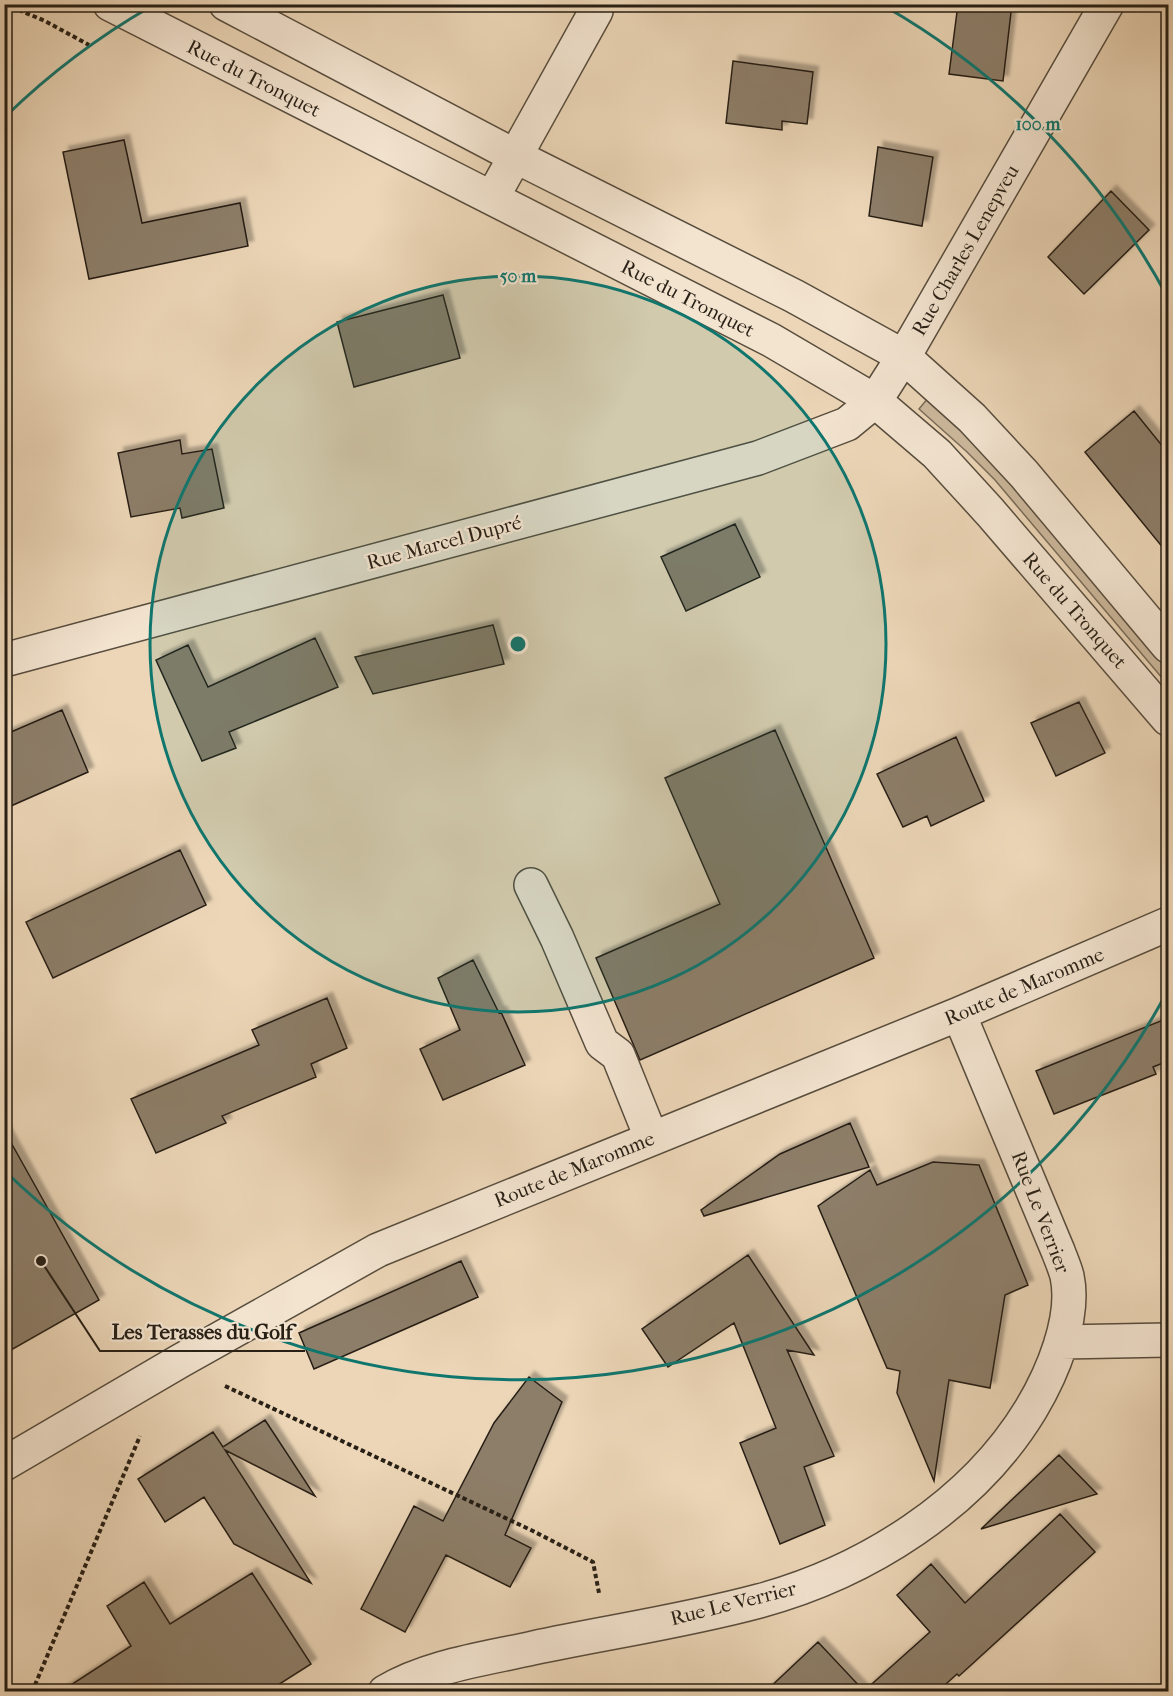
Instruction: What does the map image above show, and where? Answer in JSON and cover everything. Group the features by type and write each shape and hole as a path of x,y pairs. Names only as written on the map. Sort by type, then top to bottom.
{"street":[{"name":"Rue du Tronquet","path":"110,4 771,340 875,401 937,454 990,512 1168,719"},
{"path":"226,4 515,156 794,296 903,356 972,418 1024,474 1168,646"},
{"name":"Rue Charles Lenepveu","path":"875,401 1107,4"},
{"path":"492,198 597,6"},
{"name":"Rue Marcel Dupré","path":"4,660 758,458 846,424 875,401"},
{"path":"531,885 557,938 602,1043 618,1055 651,1137"},
{"name":"Route de Maromme","path":"4,1464 180,1361 378,1250 651,1137 959,1014 1168,924"},
{"name":"Rue Le Verrier","path":"386,1692 397,1685 451,1666 720,1610 778,1594 861,1560 922,1524 952,1502 978,1477 1021,1426 1047,1379 1061,1342 1069,1303 1067,1276 1041,1208 959,1014"},
{"path":"1061,1342 1168,1340"}],"path":[{"path":"5,4 45,21 89,45"},
{"path":"219,1383 533,1531 593,1562 606,1632"},
{"path":"32,1692 143,1428"}],"shaded area":[{"path":"928,398 993,460 1082,561 1168,665 1168,685 995,480 919,409"}],"building":[{"path":"958,4 1012,4 1003,81 949,74"},
{"path":"733,61 813,72 807,124 782,121 782,130 726,123"},
{"path":"124,140 142,223 240,203 248,246 89,279 63,152"},
{"path":"878,147 933,157 922,226 869,216"},
{"path":"1111,191 1149,230 1084,294 1048,257"},
{"path":"443,295 460,358 354,387 337,322"},
{"path":"1134,411 1168,453 1168,554 1085,452"},
{"path":"180,440 182,454 212,449 224,508 182,518 180,508 131,517 118,453"},
{"path":"735,524 760,577 686,611 661,557"},
{"path":"493,625 504,664 373,694 355,657"},
{"path":"315,638 338,687 229,732 236,748 202,761 156,660 188,645 208,687"},
{"path":"1079,702 1105,753 1056,776 1031,723"},
{"path":"62,710 88,772 4,809 4,735"},
{"path":"775,730 874,958 640,1060 596,958 720,904 665,778"},
{"path":"956,737 984,801 931,826 927,816 903,827 877,774"},
{"path":"180,850 206,905 53,978 26,922"},
{"path":"473,960 499,1013 501,1012 525,1065 443,1100 420,1049 460,1030 438,978"},
{"path":"327,998 347,1048 311,1064 316,1077 222,1116 226,1123 156,1153 131,1099 259,1045 252,1030"},
{"path":"1168,1018 1168,1061 1153,1067 1156,1074 1054,1114 1036,1071"},
{"path":"850,1123 869,1167 704,1216 701,1210 780,1154"},
{"path":"4,1130 99,1300 4,1354"},
{"path":"933,1162 979,1165 1028,1285 1005,1295 990,1388 949,1380 934,1481 897,1393 900,1371 887,1368 818,1206 870,1170 877,1185"},
{"path":"748,1255 814,1355 787,1350 834,1456 804,1467 825,1525 780,1544 740,1443 776,1428 734,1323 668,1367 642,1329"},
{"path":"461,1261 478,1297 314,1369 299,1333"},
{"path":"529,1377 562,1402 505,1535 531,1548 510,1587 446,1555 405,1632 361,1609 414,1506 443,1521 494,1423"},
{"path":"265,1420 315,1496 225,1450 311,1583 234,1544 204,1497 165,1522 138,1479 213,1432 223,1447"},
{"path":"1059,1455 1097,1494 981,1529"},
{"path":"1060,1514 1095,1552 959,1676 957,1674 937,1692 765,1692 818,1642 864,1691 930,1632 897,1595 931,1564 965,1603"},
{"path":"252,1573 311,1664 267,1692 60,1692 131,1646 107,1606 144,1582 170,1624"}],"place":[{"name":"Les Terasses du Golf","path":"41,1261"}]}
